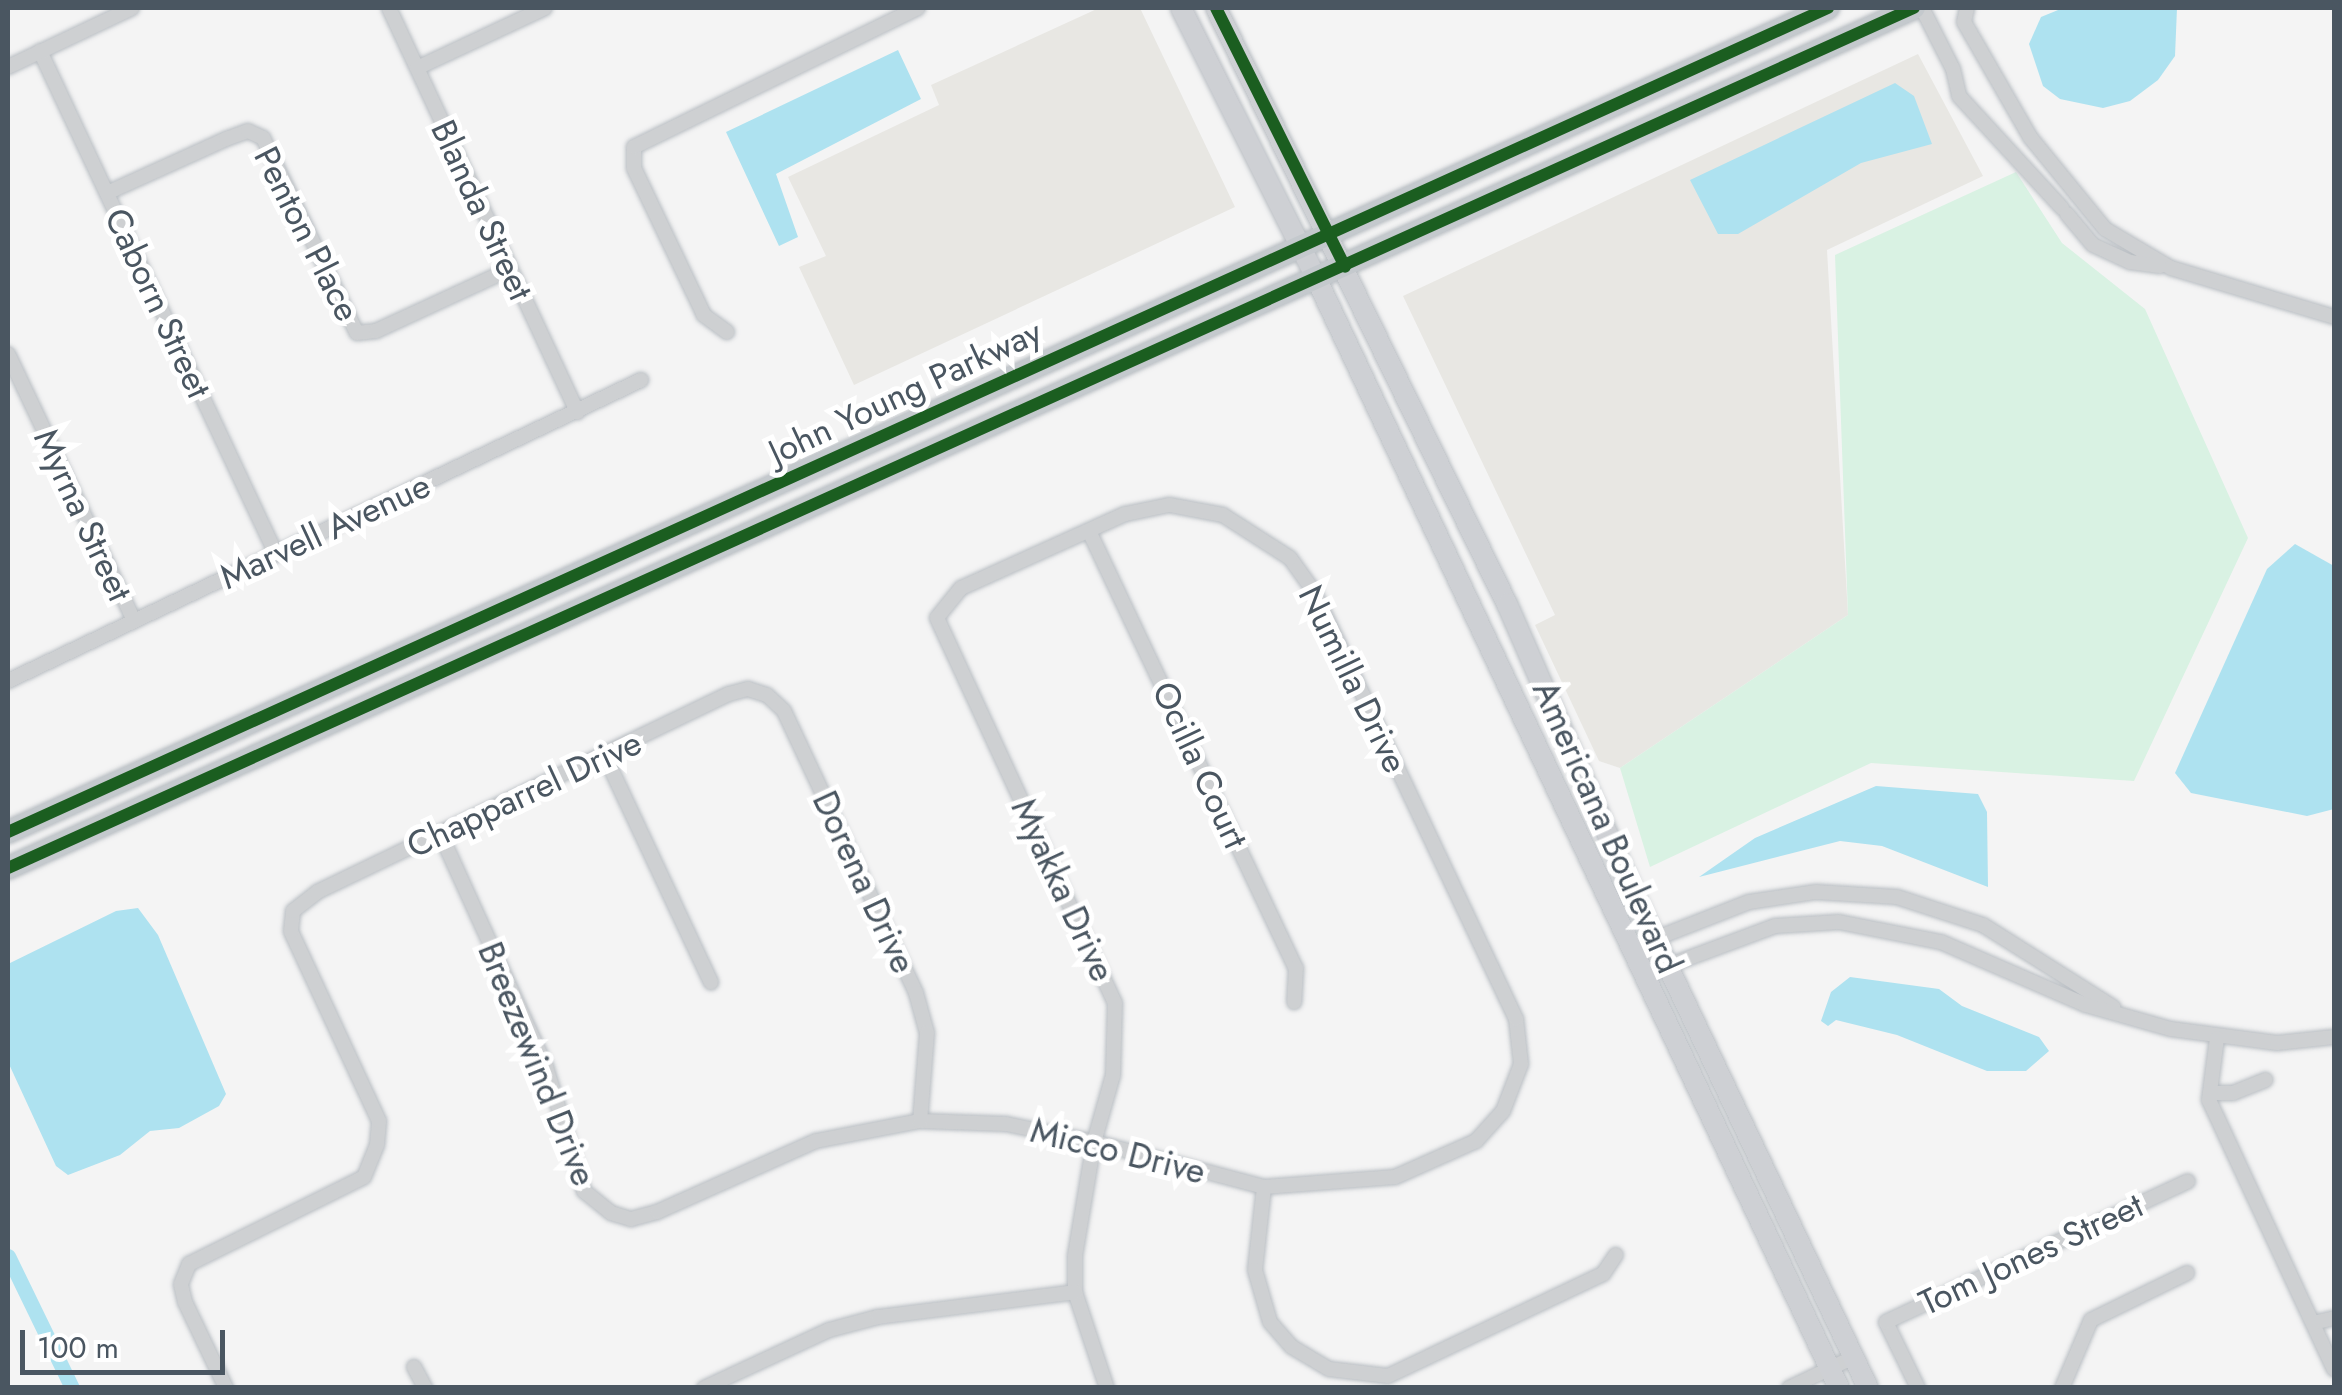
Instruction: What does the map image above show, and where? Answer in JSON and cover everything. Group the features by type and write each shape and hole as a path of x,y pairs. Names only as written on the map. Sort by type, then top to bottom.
{"highway":[{"name":"John Young Parkway","path":"8,832 1828,8"},
{"path":"1860,32 1895,8"},
{"name":"John Young Parkway","path":"8,868 1914,8"},
{"path":"142,805 150,782 178,753"}],"main road":[{"name":"Americana Boulevard","path":"1181,8 1301,246 1546,760 1834,1378"},
{"name":"Americana Boulevard","path":"1216,8 1507,604 1654,938 1868,1388"},
{"path":"1457,576 1482,596 1507,604"},
{"path":"1546,760 1573,748"}],"street":[{"path":"8,67 132,8"},
{"name":"Blanda Street","path":"389,8 577,412"},
{"path":"417,68 545,8"},
{"path":"727,332 704,315 634,168 634,147 918,8"},
{"path":"1922,8 1954,69 1959,96 2093,245 2130,262 2170,268 2334,318"},
{"path":"1966,8 1964,22 2030,137 2105,230 2170,268"},
{"name":"Caborn Street","path":"40,51 276,554"},
{"name":"Penton Place","path":"107,193 248,131 263,138 341,312 357,333 376,331 508,270"},
{"name":"Myrna Street","path":"8,354 134,621"},
{"name":"Marvell Avenue","path":"8,680 641,380"},
{"name":"Numilla Drive","path":"961,588 1089,531 1169,505 1223,515 1290,558 1315,594 1516,1018"},
{"name":"Ocilla Court","path":"1089,531 1296,968 1294,1002"},
{"name":"Myakka Drive","path":"961,588 937,618 1115,1003 1113,1074 1094,1142 1075,1292 1107,1388"},
{"name":"Dorena Drive","path":"729,694 748,689 767,694 784,712 916,993 927,1033 920,1121"},
{"name":"Chapparrel Drive","path":"226,1388 185,1302 181,1284 189,1264 364,1177 377,1146 378,1121 291,931 293,911 317,892 729,694"},
{"path":"605,756 712,982"},
{"name":"Breezewind Drive","path":"440,833 546,1067 584,1191 596,1204 631,1218"},
{"path":"1634,946 1772,898 1816,892 1898,897 1983,925 2114,1008"},
{"path":"1646,974 1775,926 1855,924 1941,942 2086,1005 2114,1008 2217,1038 2277,1043 2334,1037"},
{"name":"Micco Drive","path":"631,1218 816,1141 920,1121 1006,1124 1094,1142 1264,1187 1395,1177 1476,1141 1504,1111 1521,1064 1516,1018"},
{"path":"2217,1038 2210,1093 2334,1369"},
{"path":"2210,1093 2234,1094 2266,1080"},
{"name":"Tom Jones Street","path":"1918,1388 1886,1322 2188,1181"},
{"path":"1264,1187 1256,1270 1270,1322 1292,1347 1329,1369 1388,1376 1603,1274 1616,1256"},
{"path":"2062,1388 2091,1320 2187,1274"},
{"path":"704,1388 862,1321 1075,1292"},
{"path":"2313,1323 2334,1318"},
{"path":"1789,1388 1834,1378 1854,1357"},
{"path":"414,1366 424,1388"}],"shaded area":[{"path":"1099,8 1140,8 1235,207 854,385 799,267 826,256 788,177 939,105 931,85"},
{"path":"1918,54 1983,176 1827,250 1848,615 1620,768 1599,761 1535,625 1555,615 1403,296"}],"green space":[{"path":"2016,172 2062,243 2145,309 2248,538 2134,781 1871,763 1650,867 1620,768 1848,615 1835,255"}],"water":[{"path":"2063,8 2177,8 2175,56 2158,80 2130,101 2103,108 2060,99 2043,86 2029,44 2041,17"},
{"path":"898,50 921,99 776,174 798,237 779,246 726,132"},
{"path":"1895,83 1914,96 1932,144 1861,163 1738,234 1718,234 1690,180"},
{"path":"2295,544 2334,566 2334,809 2307,816 2191,793 2175,773 2267,569"},
{"path":"1876,786 1978,794 1987,812 1988,887 1882,846 1840,841 1699,877 1755,838"},
{"path":"138,908 158,935 226,1094 219,1106 179,1128 150,1131 120,1155 68,1175 56,1166 8,1062 8,964 116,911"},
{"path":"1850,977 1939,989 1962,1006 2039,1037 2049,1051 2026,1071 1987,1071 1897,1035 1836,1020 1828,1026 1821,1021 1831,992"}],"waterway":[{"path":"8,1256 72,1388"}],"cycle path":[{"path":"1216,8 1345,267"},
{"path":"8,832 1828,8"},
{"path":"8,868 1914,8"}]}
